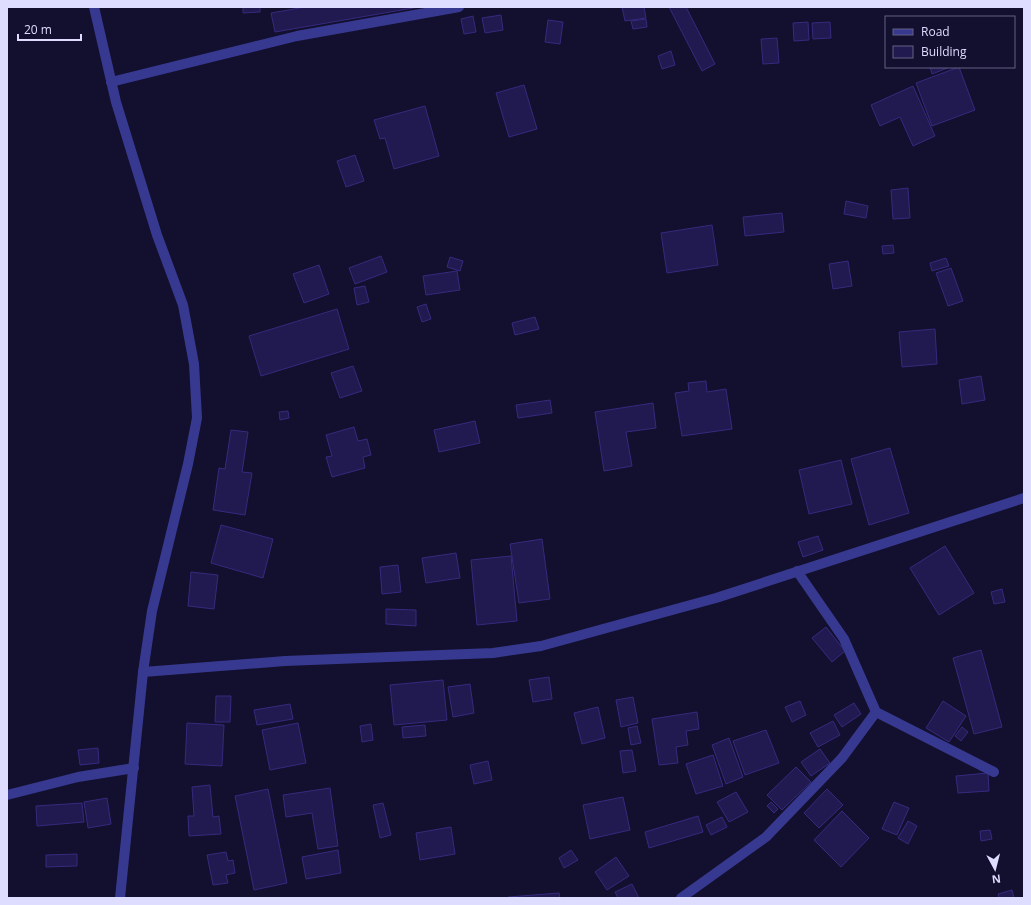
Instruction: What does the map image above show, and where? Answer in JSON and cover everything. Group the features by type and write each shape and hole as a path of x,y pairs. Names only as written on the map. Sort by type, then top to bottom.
{"street":[{"path":"94,7 116,102 157,235 183,306 194,364 197,418 188,464 152,610 143,672 120,898"},
{"path":"111,82 297,36 459,7"},
{"path":"143,672 285,661 493,654 541,646 689,606 1024,498"},
{"path":"797,571 844,639 876,712 994,772"},
{"path":"681,898 766,837 842,758 876,712"},
{"path":"7,795 78,777 134,768"}],"building":[{"path":"243,7 260,7 260,12 243,13"},
{"path":"305,7 419,7 275,32 271,13"},
{"path":"622,7 644,7 646,18 625,21"},
{"path":"669,7 686,7 715,64 702,71"},
{"path":"501,15 503,30 485,33 482,18"},
{"path":"473,16 476,32 464,34 461,19"},
{"path":"646,19 647,27 633,29 631,21"},
{"path":"548,20 563,22 560,44 545,42"},
{"path":"808,22 809,40 794,41 793,23"},
{"path":"830,22 831,38 813,39 812,23"},
{"path":"777,38 779,63 763,64 761,39"},
{"path":"671,51 675,65 662,69 658,56"},
{"path":"930,68 947,68 932,74"},
{"path":"959,68 975,110 932,126 916,83"},
{"path":"524,85 537,129 509,137 496,93"},
{"path":"913,86 935,136 913,146 900,117 880,126 871,105"},
{"path":"425,106 439,156 394,169 385,138 380,139 374,120"},
{"path":"355,155 364,181 346,187 337,161"},
{"path":"908,188 910,218 893,219 891,190"},
{"path":"846,201 868,206 866,218 844,214"},
{"path":"782,213 784,232 745,236 743,217"},
{"path":"712,225 718,265 667,273 661,233"},
{"path":"893,245 894,253 883,254 882,246"},
{"path":"381,256 387,272 355,284 349,268"},
{"path":"450,257 463,261 460,271 447,267"},
{"path":"946,258 949,266 932,271 930,263"},
{"path":"848,261 852,286 833,289 829,264"},
{"path":"319,265 329,294 304,303 293,274"},
{"path":"951,268 963,301 948,306 936,273"},
{"path":"457,271 460,290 426,295 423,276"},
{"path":"365,286 369,302 357,305 354,288"},
{"path":"426,304 431,319 422,322 417,307"},
{"path":"337,309 349,349 261,376 249,336"},
{"path":"535,317 539,329 515,335 512,323"},
{"path":"935,329 937,364 902,367 899,332"},
{"path":"353,366 362,391 340,398 331,373"},
{"path":"981,376 985,400 962,404 959,380"},
{"path":"706,381 707,392 726,389 732,429 682,436 675,393 689,391 688,383"},
{"path":"550,400 552,413 518,418 516,405"},
{"path":"653,403 656,428 626,432 632,466 604,471 595,412"},
{"path":"288,411 289,418 280,420 279,412"},
{"path":"475,421 480,443 439,452 434,430"},
{"path":"354,427 358,441 367,439 371,455 363,457 365,468 332,477 326,457 332,456 326,435"},
{"path":"231,430 248,432 242,472 252,473 245,515 213,510 219,468 225,469"},
{"path":"890,448 909,513 869,525 851,459"},
{"path":"841,460 852,504 809,514 799,470"},
{"path":"221,525 273,539 263,578 211,563"},
{"path":"818,536 823,550 803,557 798,542"},
{"path":"542,539 550,599 519,603 510,544"},
{"path":"945,546 974,593 939,615 910,568"},
{"path":"456,553 460,578 426,583 422,558"},
{"path":"511,556 517,621 477,625 471,560"},
{"path":"398,565 401,592 382,594 380,567"},
{"path":"191,572 218,575 214,609 188,606"},
{"path":"1002,589 1005,602 994,604 991,592"},
{"path":"386,609 416,610 416,626 386,624"},
{"path":"826,627 845,651 832,662 812,638"},
{"path":"981,650 1002,727 974,734 953,658"},
{"path":"549,677 552,699 533,702 529,680"},
{"path":"443,680 447,720 394,725 390,685"},
{"path":"470,684 474,713 453,717 448,687"},
{"path":"216,696 231,696 230,722 215,722"},
{"path":"633,697 638,723 621,727 616,700"},
{"path":"800,701 806,715 792,722 785,707"},
{"path":"943,701 966,716 949,742 926,728"},
{"path":"854,703 861,714 842,727 834,715"},
{"path":"290,704 293,719 257,725 254,710"},
{"path":"598,707 605,738 582,744 574,713"},
{"path":"697,712 699,729 686,731 688,745 676,747 678,763 659,765 652,719"},
{"path":"833,721 840,735 818,747 810,733"},
{"path":"187,723 224,725 222,766 185,764"},
{"path":"298,723 306,763 270,770 262,730"},
{"path":"371,724 373,740 362,742 360,726"},
{"path":"425,725 426,736 403,738 402,727"},
{"path":"637,726 641,743 631,745 628,728"},
{"path":"962,727 968,732 961,741 955,736"},
{"path":"766,730 779,763 745,775 733,741"},
{"path":"729,738 743,777 726,784 712,745"},
{"path":"98,748 99,763 80,765 78,750"},
{"path":"820,749 830,763 811,776 801,762"},
{"path":"632,750 636,771 623,773 620,751"},
{"path":"713,755 723,786 696,794 686,764"},
{"path":"488,761 492,780 474,784 470,765"},
{"path":"796,767 811,782 782,810 767,795"},
{"path":"988,773 989,791 958,793 956,776"},
{"path":"210,785 213,817 219,816 221,834 189,836 188,816 194,816 192,787"},
{"path":"330,788 338,846 318,849 312,813 286,817 283,795"},
{"path":"268,789 287,883 254,890 235,796"},
{"path":"827,789 843,805 819,828 804,813"},
{"path":"736,792 748,812 729,822 717,802"},
{"path":"623,797 630,830 590,839 583,805"},
{"path":"107,798 111,824 88,828 84,802"},
{"path":"771,802 778,809 774,813 767,806"},
{"path":"894,802 909,808 897,835 882,829"},
{"path":"82,803 84,822 37,826 36,806"},
{"path":"383,803 391,835 380,838 373,805"},
{"path":"842,811 869,838 841,867 814,840"},
{"path":"698,816 703,832 649,848 645,832"},
{"path":"722,817 727,827 711,835 706,825"},
{"path":"908,821 917,826 908,844 898,838"},
{"path":"451,827 455,854 420,860 416,833"},
{"path":"990,830 992,839 981,841 980,831"},
{"path":"338,850 341,873 306,879 302,857"},
{"path":"571,850 578,860 564,868 559,858"},
{"path":"226,852 228,861 233,860 235,873 226,875 228,883 213,885 207,855"},
{"path":"77,854 77,866 46,867 46,855"},
{"path":"616,857 629,876 607,890 595,872"},
{"path":"632,884 639,898 618,898 615,892"},
{"path":"1012,890 1014,898 999,898 998,894"},
{"path":"559,893 560,898 508,898 508,897"}]}
